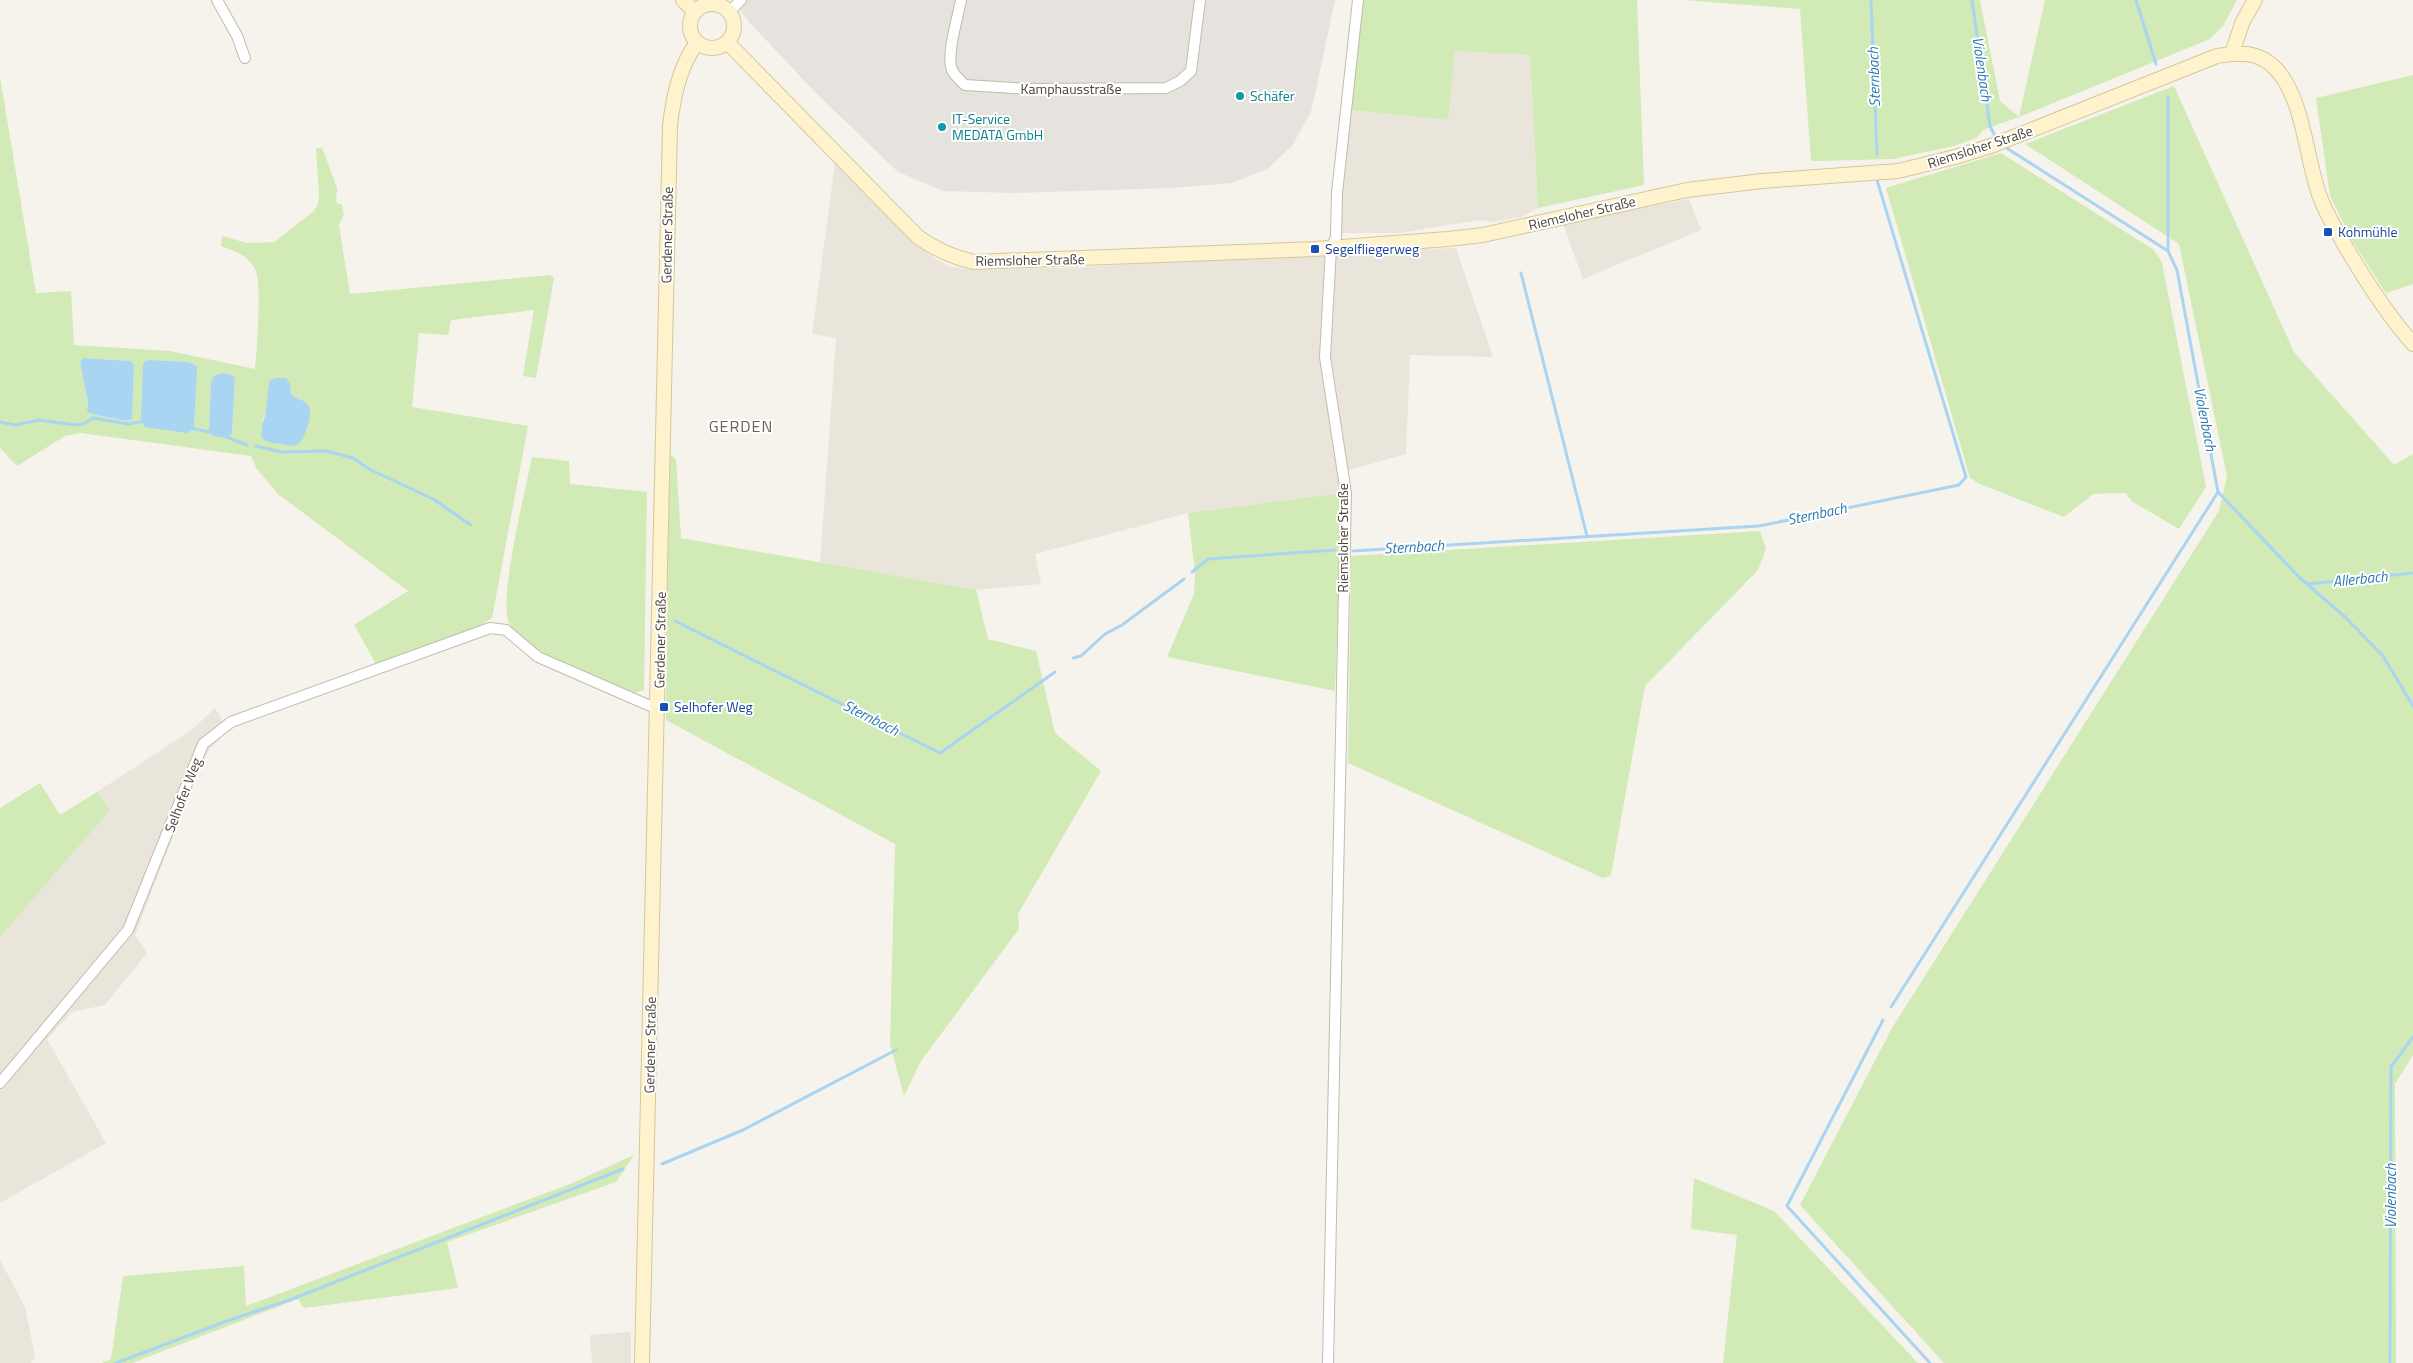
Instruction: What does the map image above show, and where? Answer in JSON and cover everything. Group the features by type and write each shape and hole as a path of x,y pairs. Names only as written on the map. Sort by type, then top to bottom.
{"main road":[{"path":"683,0 695,12"},
{"path":"2232,54 2243,21 2254,0"},
{"path":"712,4 718,5 729,12 734,24 731,37 727,42 716,48 702,46 697,43 690,31 691,18 695,12 705,5 712,4"},
{"name":"Riemsloher Straße","path":"727,42 918,237 935,250 951,257 974,262 1331,248 1483,235 1656,196 1726,185 1866,174 1925,165 1991,146 2217,56 2250,54 2266,61 2281,76 2293,100 2320,198 2327,214 2369,288 2413,344"},
{"name":"Gerdener Straße","path":"642,1363 670,126 673,98 691,50 697,43"}],"street":[{"path":"217,0 237,36 245,58"},
{"path":"729,12 741,0"},
{"name":"Kamphausstraße","path":"961,0 950,57 951,68 955,76 965,85 1030,90 1166,88 1180,81 1191,71 1200,0"},
{"path":"1331,248 1336,237 1337,193 1358,0"},
{"name":"Riemsloher Straße","path":"1328,1363 1346,493 1325,357 1331,248"},
{"name":"Selhofer Weg","path":"0,1083 128,930 203,744 231,722 490,628 506,630 538,657 648,705 658,707"}],"shaded area":[{"path":"733,0 1335,0 1311,112 1292,146 1267,169 1232,183 1173,188 1012,193 943,191 898,172 816,93 748,21"},
{"path":"1455,51 1530,55 1538,208 1521,217 1493,222 1479,220 1400,233 1336,233 1351,110 1447,120"},
{"path":"835,163 919,247 951,267 984,270 1085,267 1285,254 1456,248 1493,357 1410,355 1406,454 1346,471 1349,492 1188,513 1035,554 1041,584 976,590 820,563 836,338 812,334"},
{"path":"1689,199 1701,230 1583,279 1563,224"},
{"path":"215,708 228,731 210,748 196,777 135,935 147,953 105,1005 72,1012 47,1039 106,1143 0,1203 0,937 109,810 97,792 193,729"},
{"path":"0,1260 25,1307 35,1356 31,1363 0,1363"},
{"path":"631,1332 631,1363 592,1363 590,1335"}],"green space":[{"path":"1362,0 1637,0 1644,185 1538,208 1530,55 1455,51 1448,120 1351,110"},
{"path":"1684,0 1980,0 2000,101 2019,117 1985,129 1976,138 1954,146 1893,159 1811,161 1800,9"},
{"path":"2045,0 2237,0 2223,26 2210,39 2019,117"},
{"path":"2413,75 2413,284 2386,293 2353,242 2330,196 2316,98"},
{"path":"0,77 36,293 71,291 74,345 170,351 255,369 258,317 257,276 252,264 244,257 221,246 222,236 247,243 274,242 314,211 318,204 319,194 316,149 322,147 337,188 336,202 342,205 344,214 339,225 350,294 550,275 554,278 536,378 523,376 534,310 451,320 448,335 419,333 412,407 528,426 492,618 479,626 376,664 354,625 408,591 278,494 257,469 251,456 81,433 65,436 17,466 0,448","holes":["83,358 130,361 134,364 132,419 126,421 91,414 87,411 88,402 80,362","151,360 188,362 195,399 194,429","235,379 232,433 209,431 211,381","290,383 290,394 294,398 302,400 262,421 266,411"]},
{"path":"2174,86 2294,352 2394,465 2413,454 2413,1055 2395,1084 2396,1363 1944,1363 1800,1205 1892,1028 2219,511 2227,476 2179,244 2025,144"},
{"path":"2001,153 2154,250 2162,263 2206,487 2179,529 2133,502 2125,493 2093,494 2064,517 1980,484 1970,478 1886,188"},
{"path":"668,453 676,459 681,538 976,590 988,639 1036,651 1055,733 1101,771 1018,914 1019,929 921,1061 904,1096 890,1044 895,844 666,720"},
{"path":"532,457 569,461 570,484 647,492 644,690 634,693 566,664 530,644 517,634 509,623 507,591 510,568"},
{"path":"1342,493 1335,691 1167,657 1194,594 1195,573 1188,513"},
{"path":"1760,531 1766,549 1758,570 1645,686 1611,875 1603,878 1348,763 1351,556"},
{"path":"40,783 60,815 97,792 110,810 0,937 0,808"},
{"path":"634,1155 616,1182 447,1242 458,1288 304,1308 298,1299 132,1363 102,1363 111,1359 123,1276 244,1266 246,1306 570,1184"},
{"path":"1694,1178 1774,1211 1918,1363 1723,1363 1737,1235 1691,1229"}],"water":[{"path":"83,358 130,361 134,364 132,419 126,421 91,414 87,411 88,402 80,362"},
{"path":"145,361 188,362 197,366 194,429 187,433 145,427 141,420 143,365"},
{"path":"224,373 232,375 235,379 232,433 228,438 213,436 209,431 211,381 215,375"},
{"path":"286,378 290,383 291,394 306,403 310,409 308,427 302,439 295,446 268,442 262,438 269,384 270,380"}],"waterway":[{"name":"Sternbach","path":"1871,0 1877,154"},
{"name":"Violenbach","path":"1972,0 1990,126 1995,136"},
{"path":"2136,0 2156,64"},
{"path":"2168,97 2168,251"},
{"name":"Violenbach","path":"2005,147 2168,251 2177,270 2218,492 2299,577 2345,617 2383,656 2413,706"},
{"name":"Sternbach","path":"1353,551 1759,526 1959,485 1966,477 1877,180"},
{"path":"1521,273 1587,536"},
{"path":"0,422 15,425 39,420 76,425 83,424 93,418 128,424 145,421"},
{"path":"190,428 214,433"},
{"path":"224,436 247,445"},
{"path":"256,446 281,452 327,451 353,458 369,469 433,499 471,525"},
{"path":"1891,1007 2218,492"},
{"name":"Sternbach","path":"1192,572 1208,559 1335,550"},
{"name":"Allerbach","path":"2308,584 2413,573"},
{"name":"Sternbach","path":"1073,658 1081,656 1105,634 1122,625 1184,579"},
{"name":"Sternbach","path":"675,621 940,753 1055,672"},
{"path":"1883,1020 1787,1206 1930,1363"},
{"name":"Violenbach","path":"2390,1363 2391,1067 2413,1037"},
{"path":"662,1164 743,1130 896,1050"},
{"path":"116,1363 227,1321 292,1299 623,1169"}],"place":[{"name":"Schäfer","path":"1240,96"},
{"name":"IT-Service MEDATA GmbH","path":"942,127"},
{"name":"Kohmühle","path":"2328,232"},
{"name":"Segelfliegerweg","path":"1315,249"},
{"name":"Selhofer Weg","path":"664,707"}],"district":[{"name":"GERDEN","path":"741,426"}]}
